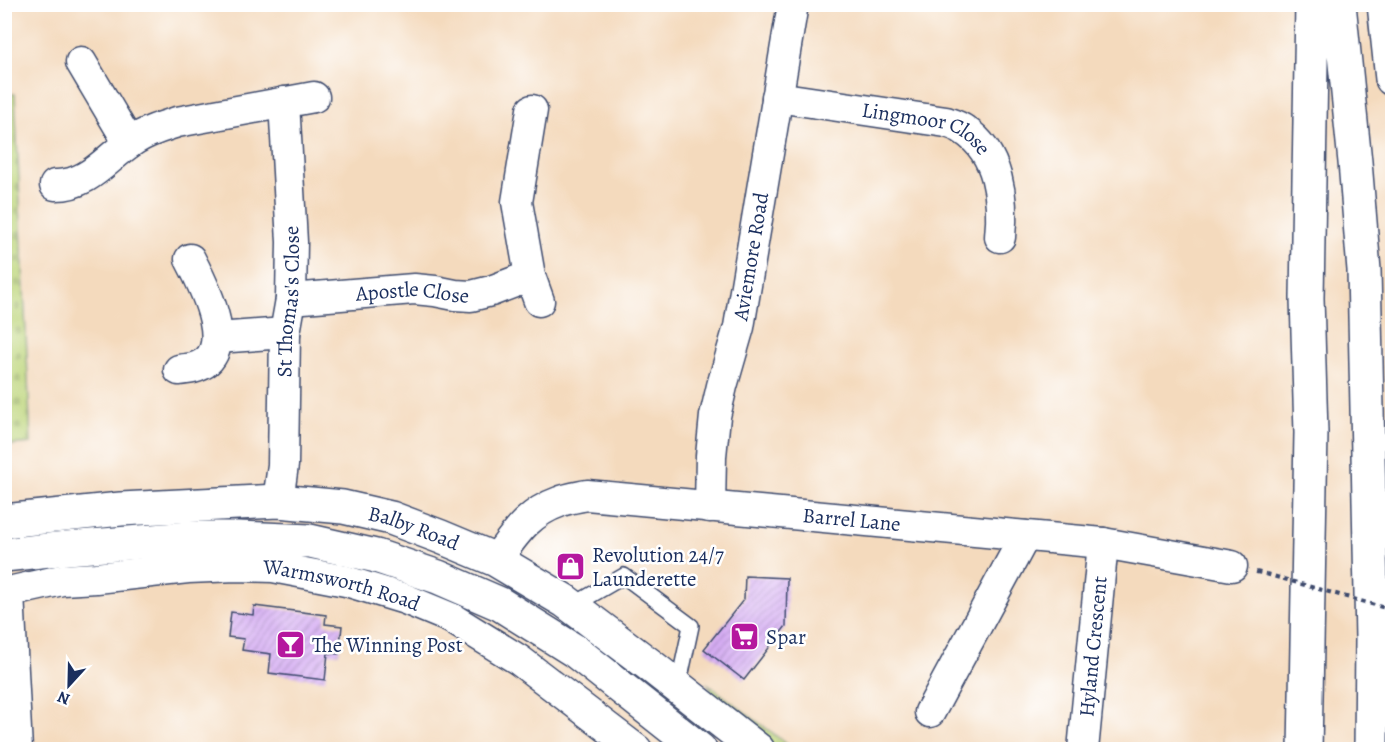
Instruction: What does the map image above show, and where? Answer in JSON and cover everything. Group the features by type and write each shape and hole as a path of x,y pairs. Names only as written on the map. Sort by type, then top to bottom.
{"main road":[{"path":"1305,750 1311,433 1307,298 1312,4"},
{"path":"1339,4 1364,270 1372,639 1371,750"},
{"path":"1384,4 1392,79"},
{"name":"Balby Road","path":"6,515 278,501 343,507 391,518 496,560 572,606 758,750"},
{"name":"Balby Road","path":"4,555 190,538 238,538 310,541 376,556 438,577 500,604 575,651 700,750"}],"street":[{"name":"Aviemore Road","path":"711,507 711,456 715,416 739,327 793,4"},
{"path":"81,62 129,143"},
{"path":"55,185 77,182 92,174 129,143 155,129 177,122 314,97"},
{"name":"Lingmoor Close","path":"777,97 946,122 963,129 983,148 993,168 999,186 1002,217 1000,237"},
{"name":"St Thomas's Close","path":"278,501 283,465 285,333 291,299 292,242 284,102"},
{"name":"Apostle Close","path":"291,299 414,289 471,296 491,291 535,289 517,202 532,110"},
{"path":"179,370 195,368 205,362 213,353 217,338 208,296 190,258"},
{"path":"217,338 285,333"},
{"name":"Barrel Lane","path":"496,560 519,528 533,515 559,501 587,495 1103,543 1232,566"},
{"path":"930,712 1025,536"},
{"name":"Hyland Crescent","path":"1083,750 1103,543"},
{"name":"Warmsworth Road","path":"7,593 63,580 207,567 273,567 346,581 405,598 451,618 519,660 637,750"},
{"path":"7,593 17,750"}],"lane":[{"path":"572,606 624,576 692,626 678,687"}],"path":[{"path":"1266,574 1392,610"}],"green space":[{"path":"4,94 15,94 31,443 10,445 4,412"},
{"path":"708,684 793,749 777,749 715,700"}],"building":[{"name":"Spar","path":"745,576 787,578 786,626 744,680 704,649 744,599"},
{"name":"The Winning Post","path":"254,606 326,615 325,624 342,626 339,654 328,653 325,680 269,673 271,654 242,650 244,639 228,637 231,612 253,615"}],"place":[{"name":"Revolution 24/7 Launderette","path":"571,567"},
{"name":"Spar","path":"745,637"},
{"name":"The Winning Post","path":"291,645"}]}
